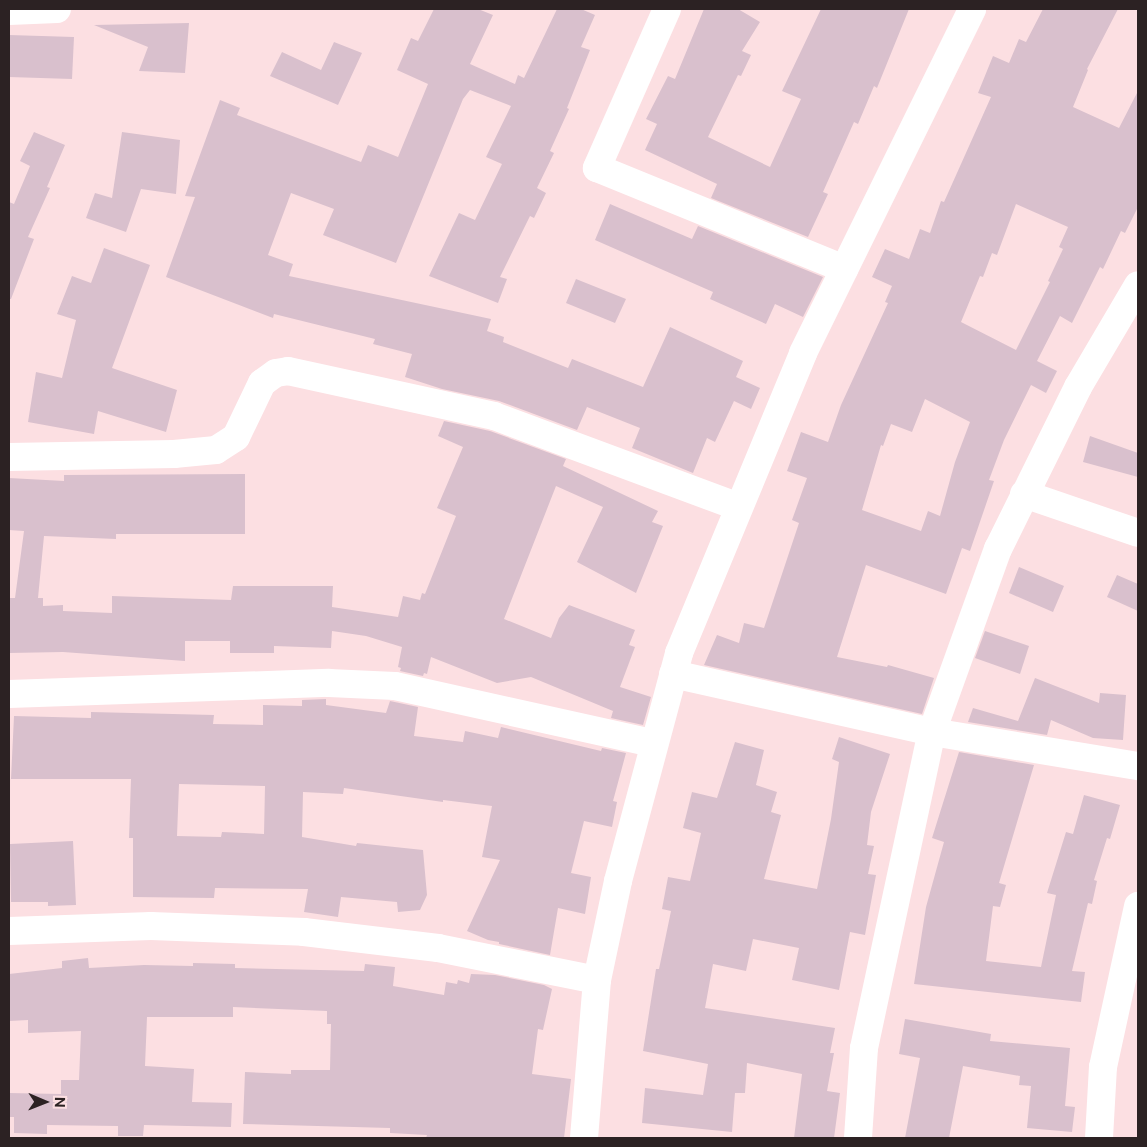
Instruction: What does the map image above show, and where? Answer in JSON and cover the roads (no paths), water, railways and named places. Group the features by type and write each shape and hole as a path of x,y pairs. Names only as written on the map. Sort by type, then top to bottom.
{"street":[{"path":"9,11 57,9"},
{"path":"666,9 597,168 844,270"},
{"path":"584,1138 597,980 618,881 653,744 679,653 802,353 972,9"},
{"path":"858,1138 864,1048 932,732 998,550 1078,387 1138,286"},
{"path":"9,457 174,454 216,450 236,437 262,384 276,373 288,371 494,416 739,507"},
{"path":"1024,494 1138,533"},
{"path":"673,674 932,732 1138,766"},
{"path":"9,694 328,683 395,686 653,744"},
{"path":"1099,1138 1102,1067 1138,906"},
{"path":"9,931 151,926 304,932 438,948 597,980"}]}
